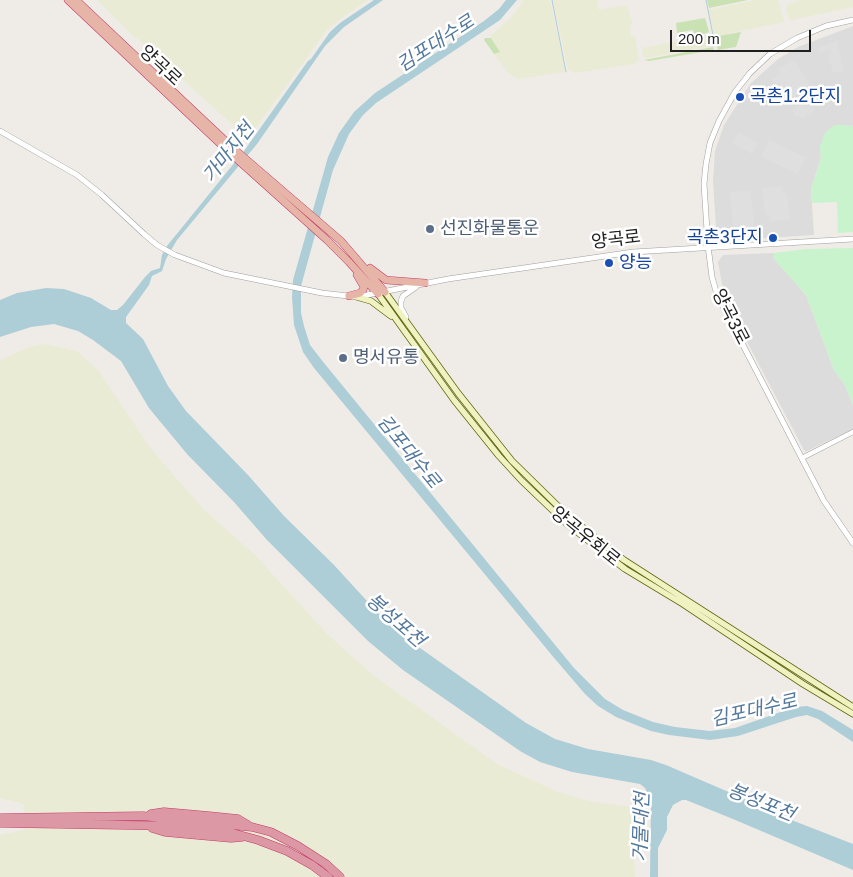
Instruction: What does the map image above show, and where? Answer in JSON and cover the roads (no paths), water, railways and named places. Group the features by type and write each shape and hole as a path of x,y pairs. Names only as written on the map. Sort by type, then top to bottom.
{"highway":[{"name":"양곡로","path":"68,0 232,151"},
{"name":"양곡로","path":"76,0 232,151"},
{"path":"232,151 329,230 378,276 386,280 425,283"},
{"path":"249,166 381,293"},
{"path":"341,241 381,293"},
{"path":"349,262 364,286 360,293 349,296"},
{"path":"0,818 143,816 252,827 271,832 298,846 326,864 340,877"},
{"path":"0,824 140,825 209,828 246,837 287,851 312,865 328,877"}],"main road":[{"name":"양곡우회로","path":"381,293 398,323 454,400 499,456 520,480 567,524 624,569 683,604 803,684 853,714"},
{"name":"양곡우회로","path":"381,293 413,331 512,462 567,514 624,560 834,696 853,706"},
{"path":"357,297 371,301 398,323"}],"street":[{"name":"양곡3로","path":"853,20 826,26 788,43 758,65 735,92 722,112 714,131 706,164 704,184 708,246 712,278 717,295 824,501 853,543"},
{"name":"양곡로","path":"0,131 77,175 160,247 175,255 224,273 304,290 349,296 357,297 425,283 633,252 708,246 853,239"},
{"path":"413,331 401,308 401,301 403,296 425,283"},
{"path":"802,458 853,432"}],"water":[{"path":"374,0 383,0 344,27 325,46 257,144 177,240 166,259 162,271 152,276 149,285 126,317 126,323 143,339 168,386 186,411 378,613 413,643 526,723 555,739 588,749 651,760 666,765 780,815 785,812 789,813 789,819 853,844 853,870 733,819 682,800 673,805 667,817 667,830 658,848 658,877 650,877 651,800 645,788 640,784 572,772 540,762 520,751 403,670 368,641 267,540 234,502 187,454 149,408 121,361 93,340 78,331 54,324 31,327 0,337 0,300 17,293 46,288 64,289 91,298 111,310 117,310 123,305 151,271 160,268 162,255 167,246 244,151 330,32"},
{"path":"506,0 517,0 500,20 376,103 363,115 349,134 333,170 301,286 301,313 310,345 574,668 605,699 623,710 653,722 675,727 710,731 735,728 795,707 807,706 822,711 853,730 853,742 818,719 807,715 738,736 710,740 651,731 616,717 598,706 555,659 314,368 303,352 294,325 293,280 328,157 339,133 354,112 375,93 484,21 499,9"}],"waterway":[{"path":"552,0 566,72"},
{"path":"706,0 713,35"}],"place":[{"name":"곡촌1.2단지","path":"740,97"},
{"name":"선진화물통운","path":"430,229"},
{"name":"곡촌3단지","path":"773,238"},
{"name":"양능","path":"609,263"},
{"name":"명서유통","path":"343,358"}],"water label":[{"name":"김포대수로","path":"436,44"},
{"name":"가마지천","path":"229,153"},
{"name":"김포대수로","path":"408,452"},
{"name":"봉성포천","path":"395,621"},
{"name":"김포대수로","path":"754,711"},
{"name":"봉성포천","path":"761,803"},
{"name":"거물대천","path":"642,827"}]}
